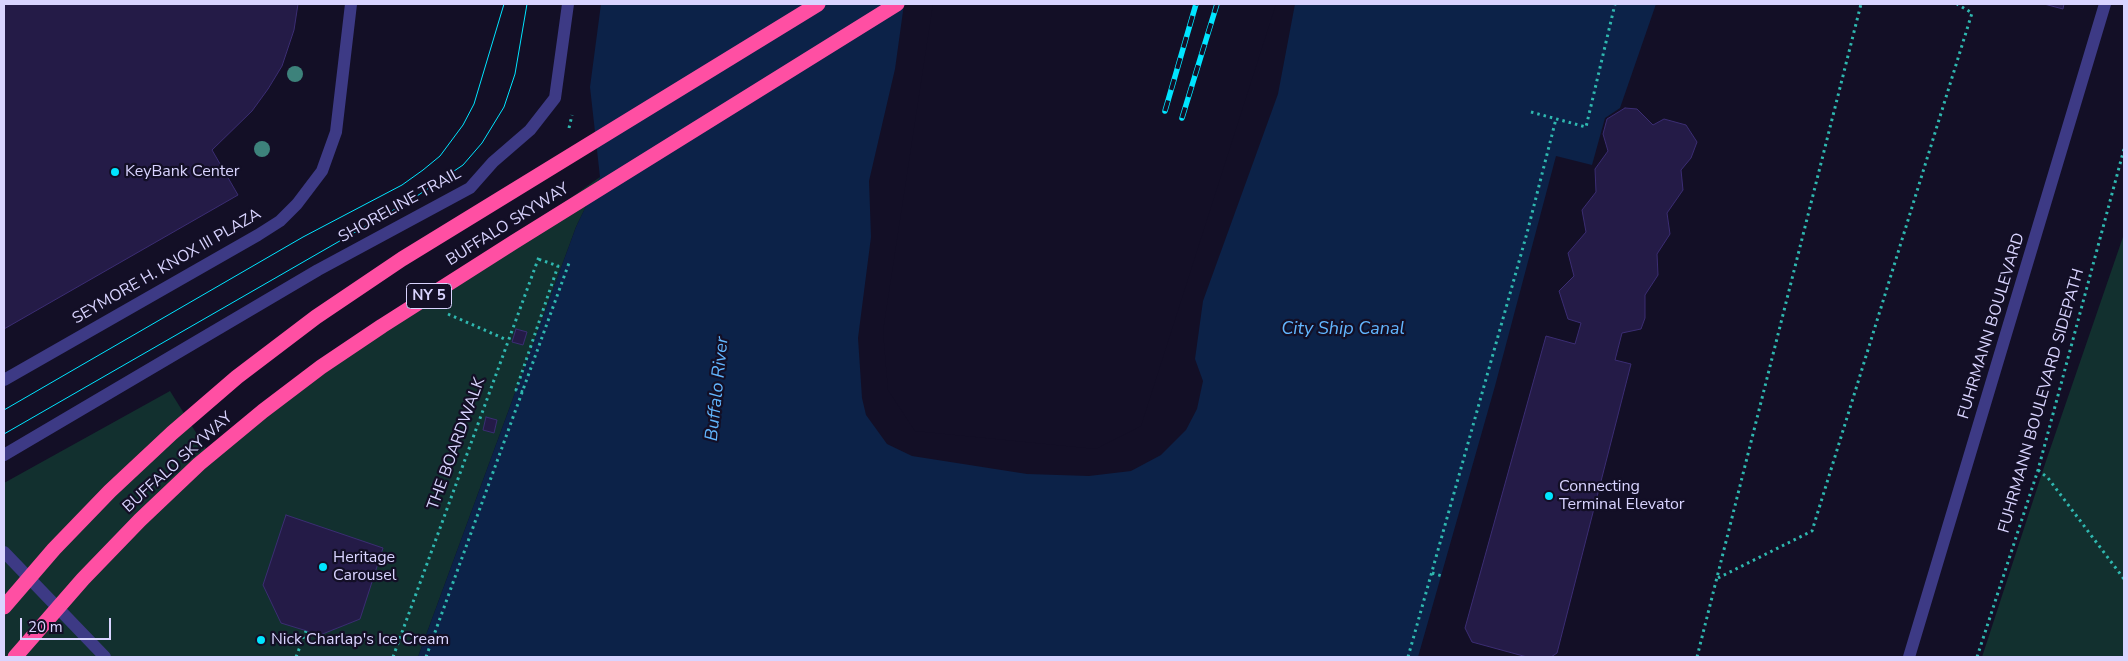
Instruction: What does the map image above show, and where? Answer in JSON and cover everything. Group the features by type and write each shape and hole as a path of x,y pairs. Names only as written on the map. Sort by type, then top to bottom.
{"highway":[{"name":"BUFFALO SKYWAY","path":"4,607 54,549 110,490 165,439 237,377 316,317 402,259 818,4"},
{"name":"BUFFALO SKYWAY","path":"15,657 82,579 193,470 321,367 514,242 897,4"}],"street":[{"name":"SEYMORE H. KNOX III PLAZA","path":"4,380 258,235 280,221 298,204 322,171 336,132 350,4"},
{"name":"SHORELINE TRAIL","path":"4,455 318,270 470,188 493,162 530,130 554,98 568,4"},
{"name":"FUHRMANN BOULEVARD","path":"1909,657 2105,4"},
{"path":"4,552 105,657"}],"path":[{"path":"1530,112 1586,127 1616,4"},
{"path":"1697,657 1861,4"},
{"path":"1717,578 1812,531 1972,13 1957,4"},
{"path":"1408,657 1527,233 1556,119"},
{"name":"FUHRMANN BOULEVARD SIDEPATH","path":"1977,657 2038,470 2124,149"},
{"name":"THE BOARDWALK","path":"394,657 542,246"},
{"path":"522,392 516,390 558,266 538,259"},
{"path":"426,657 569,263"},
{"path":"448,314 507,340"},
{"path":"2038,470 2048,478 2124,579"},
{"path":"1432,573 1442,576"},
{"path":"296,657 306,631"}],"green space":[{"path":"600,177 576,227 418,657 4,657 4,483 170,391 210,455"},
{"path":"2124,234 2124,657 1982,657 2046,461"}],"water":[{"path":"601,4 930,4 881,331 885,391 914,433 1096,451 1143,428 1279,4 1656,4 1620,108 1605,118 1592,165 1556,156 1495,386 1418,657 418,657 576,227 600,177 590,87"}],"pier":[{"path":"904,4 933,4 883,331 888,390 915,431 1096,449 1141,426 1276,4 1295,4 1278,94 1203,301 1195,359 1203,381 1197,409 1186,430 1161,455 1131,471 1089,476 1027,474 912,456 887,444 866,415 862,398 858,338 871,237 869,181 895,69"}],"building":[{"name":"KeyBank Center","path":"4,4 298,4 294,30 282,66 252,111 212,150 238,195 4,329"},
{"path":"2044,4 2064,4 2063,9"},
{"name":"Connecting Terminal Elevator","path":"1625,108 1637,109 1653,125 1664,119 1686,125 1697,142 1691,158 1681,170 1683,190 1667,213 1670,234 1657,254 1658,275 1645,295 1645,318 1641,329 1622,333 1615,360 1631,364 1557,653 1551,657 1527,657 1472,642 1465,628 1546,336 1575,344 1581,323 1568,319 1559,291 1574,276 1568,253 1586,232 1582,210 1596,192 1595,169 1608,151 1603,134 1607,119"},
{"path":"516,329 527,332 523,345 512,342"},
{"path":"486,417 497,420 494,433 483,430"},
{"name":"Heritage Carousel","path":"286,515 383,548 360,619 320,635 281,623 263,585"}],"tram line":[{"path":"4,410 303,237 402,185 423,170 440,156 463,125 474,104 504,4"},
{"path":"4,434 411,200 463,165 482,143 504,107 515,74 527,4"}],"railway":[{"path":"1165,111 1196,4"},
{"path":"1182,118 1217,4"}],"place":[{"name":"KeyBank Center","path":"115,172"},
{"name":"Connecting Terminal Elevator","path":"1549,496"},
{"name":"Heritage Carousel","path":"323,567"},
{"name":"Nick Charlap's Ice Cream","path":"261,640"}],"water label":[{"name":"City Ship Canal","path":"1343,330"},
{"name":"Buffalo River","path":"718,389"}]}
